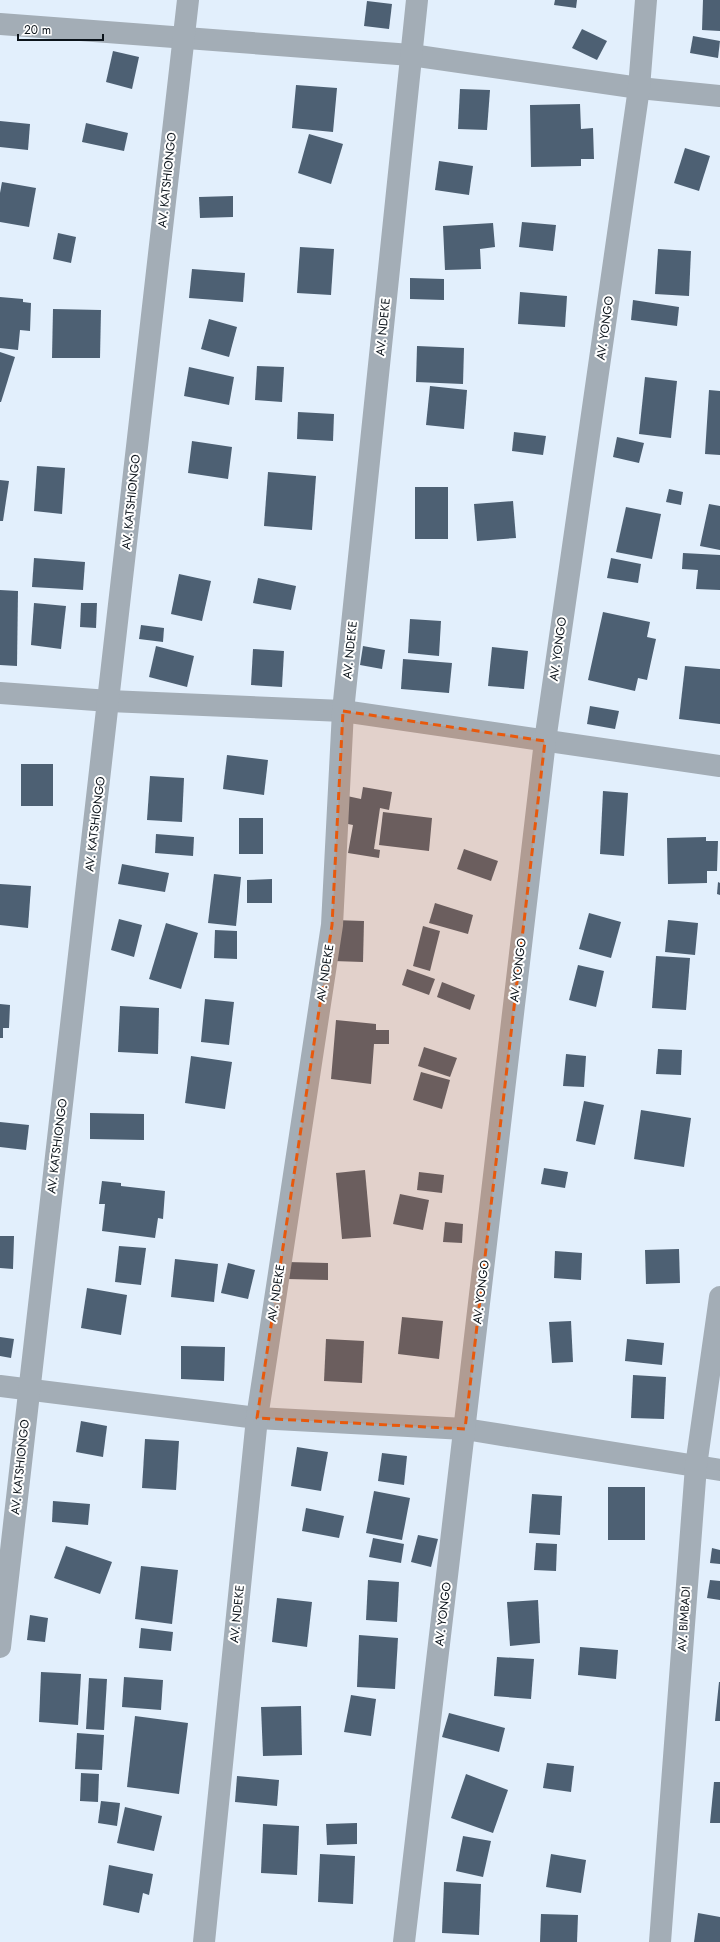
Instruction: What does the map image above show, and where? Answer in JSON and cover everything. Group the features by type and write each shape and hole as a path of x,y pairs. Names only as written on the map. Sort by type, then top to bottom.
{"street":[{"name":"AV. KATSHIONGO","path":"0,1647 28,1389 109,701 188,0"},
{"name":"AV. NDEKE","path":"204,1942 257,1418 332,925 343,711 417,0"},
{"name":"AV. YONGO","path":"404,1942 545,741 639,88 646,0"},
{"path":"0,24 411,55 639,88 720,96"},
{"path":"0,694 109,701 343,711 720,766"},
{"name":"AV. BIMBADI","path":"660,1942 696,1466 720,1297"},
{"path":"0,1386 257,1418 465,1429 720,1470"}],"highlighted area":[{"path":"343,711 545,741 465,1429 257,1418 332,925"}],"building":[{"path":"555,0 577,0 576,8 554,5"},
{"path":"703,0 720,0 720,31 702,30"},
{"path":"367,1 392,4 389,29 364,26"},
{"path":"582,29 607,41 597,60 572,48"},
{"path":"693,36 720,41 718,58 690,53"},
{"path":"113,51 139,57 132,89 106,82"},
{"path":"296,85 337,88 333,132 292,128"},
{"path":"460,89 490,90 487,130 458,129"},
{"path":"580,104 581,129 593,128 594,159 581,159 581,166 531,167 530,105"},
{"path":"0,121 30,124 28,150 0,147"},
{"path":"86,123 128,133 124,151 82,142"},
{"path":"309,134 343,144 331,184 298,173"},
{"path":"685,148 710,156 699,191 674,183"},
{"path":"439,161 473,166 469,195 435,190"},
{"path":"2,182 36,188 29,227 0,222 0,193"},
{"path":"233,196 233,217 200,218 199,197"},
{"path":"522,222 556,225 553,251 519,247"},
{"path":"493,223 495,247 480,249 481,269 445,270 443,226"},
{"path":"58,233 76,237 71,263 53,259"},
{"path":"300,247 334,249 331,295 297,293"},
{"path":"658,249 691,251 689,296 655,294"},
{"path":"192,269 245,273 243,302 189,298"},
{"path":"410,278 444,279 444,300 410,299"},
{"path":"520,292 567,296 565,327 518,324"},
{"path":"0,297 23,299 23,302 31,303 30,331 20,330 18,350 0,348"},
{"path":"633,300 679,307 677,326 631,320"},
{"path":"53,309 101,310 100,358 52,358"},
{"path":"209,319 237,327 229,357 201,349"},
{"path":"417,346 464,348 463,384 416,382"},
{"path":"0,352 15,357 1,402 0,402"},
{"path":"257,366 284,367 282,402 255,400"},
{"path":"189,367 234,377 229,405 184,396"},
{"path":"645,377 677,381 671,438 639,434"},
{"path":"430,386 467,390 464,429 426,425"},
{"path":"709,390 720,391 720,455 705,454"},
{"path":"298,412 334,414 333,441 297,439"},
{"path":"514,432 546,436 543,455 512,451"},
{"path":"617,437 644,443 639,463 613,457"},
{"path":"192,441 232,447 228,479 188,473"},
{"path":"37,466 65,468 62,514 34,511"},
{"path":"268,472 316,476 312,530 264,526"},
{"path":"0,480 9,481 3,521 0,521"},
{"path":"415,487 448,487 448,539 415,539"},
{"path":"669,489 683,492 681,505 666,502"},
{"path":"513,501 516,538 477,541 474,504"},
{"path":"709,504 720,506 720,550 700,546"},
{"path":"626,507 661,514 652,559 616,552"},
{"path":"683,553 720,555 720,590 696,589 698,570 682,569"},
{"path":"34,558 85,562 83,590 32,587"},
{"path":"611,558 641,564 638,583 607,578"},
{"path":"179,574 211,581 202,621 171,614"},
{"path":"258,578 296,586 291,610 253,603"},
{"path":"0,590 18,591 17,666 0,665"},
{"path":"34,603 66,606 61,649 31,645"},
{"path":"81,603 97,603 96,628 80,627"},
{"path":"603,612 650,622 647,637 656,639 647,680 638,678 635,691 588,680"},
{"path":"410,619 441,621 439,656 408,653"},
{"path":"141,625 164,628 163,642 139,639"},
{"path":"156,646 194,656 187,687 149,677"},
{"path":"363,646 385,650 382,669 360,665"},
{"path":"492,647 528,651 524,689 488,686"},
{"path":"253,649 284,651 282,687 251,685"},
{"path":"403,659 452,663 449,693 401,689"},
{"path":"685,666 720,669 720,724 679,719"},
{"path":"590,706 619,711 615,729 587,724"},
{"path":"227,755 268,760 264,795 223,789"},
{"path":"21,764 53,764 53,806 21,806"},
{"path":"150,776 184,778 182,822 147,820"},
{"path":"363,787 392,792 389,810 380,808 374,849 380,850 379,858 348,853 353,825 343,823 347,796 361,799"},
{"path":"603,791 628,793 624,856 600,854"},
{"path":"383,812 432,818 429,851 379,845"},
{"path":"239,818 263,818 263,854 239,854"},
{"path":"156,834 194,837 193,856 155,853"},
{"path":"706,837 706,841 718,841 717,871 707,871 707,883 668,884 667,838"},
{"path":"464,849 498,861 491,881 457,869"},
{"path":"122,864 169,873 165,892 118,884"},
{"path":"214,874 241,877 236,926 208,923"},
{"path":"272,879 272,903 247,903 247,880"},
{"path":"718,882 720,883 720,895 717,894"},
{"path":"0,884 31,886 28,928 0,925"},
{"path":"435,903 473,915 468,934 429,923"},
{"path":"589,913 621,922 611,958 579,949"},
{"path":"119,919 142,925 134,957 111,950"},
{"path":"334,920 364,921 363,962 333,961"},
{"path":"668,920 698,923 695,955 665,952"},
{"path":"166,923 198,933 181,989 149,979"},
{"path":"423,926 440,931 430,971 413,966"},
{"path":"215,930 237,931 237,959 214,958"},
{"path":"656,956 690,958 686,1010 652,1008"},
{"path":"578,965 604,971 596,1007 569,1000"},
{"path":"407,969 435,979 429,995 402,985"},
{"path":"442,982 475,995 470,1010 437,997"},
{"path":"205,999 234,1002 229,1045 201,1042"},
{"path":"0,1004 10,1005 9,1028 3,1028 3,1038 0,1038"},
{"path":"120,1006 159,1008 158,1054 118,1052"},
{"path":"336,1020 376,1024 376,1030 389,1030 389,1044 374,1044 371,1084 331,1079"},
{"path":"424,1047 457,1058 450,1077 418,1066"},
{"path":"658,1049 682,1050 681,1075 656,1074"},
{"path":"566,1054 586,1056 584,1087 563,1086"},
{"path":"191,1056 232,1062 225,1109 185,1103"},
{"path":"421,1072 450,1080 442,1109 413,1100"},
{"path":"584,1101 604,1105 595,1145 576,1141"},
{"path":"641,1110 691,1118 684,1167 634,1159"},
{"path":"90,1113 144,1114 144,1140 90,1139"},
{"path":"0,1122 29,1125 26,1150 0,1147"},
{"path":"544,1168 568,1172 565,1188 541,1184"},
{"path":"365,1170 371,1237 342,1239 336,1173"},
{"path":"419,1172 444,1175 442,1193 417,1190"},
{"path":"102,1181 121,1183 121,1186 165,1191 163,1219 158,1218 155,1238 102,1231 105,1204 99,1204"},
{"path":"400,1194 429,1200 423,1230 393,1224"},
{"path":"445,1222 463,1224 462,1243 443,1242"},
{"path":"0,1236 14,1236 13,1269 0,1268"},
{"path":"119,1246 146,1248 141,1285 115,1282"},
{"path":"679,1249 680,1283 646,1284 645,1250"},
{"path":"555,1251 582,1253 581,1280 554,1278"},
{"path":"175,1259 218,1264 214,1302 171,1297"},
{"path":"287,1262 328,1263 328,1280 287,1279"},
{"path":"228,1263 255,1270 248,1299 221,1293"},
{"path":"87,1288 127,1295 121,1335 81,1328"},
{"path":"402,1317 443,1321 439,1359 398,1354"},
{"path":"571,1321 573,1362 552,1363 549,1322"},
{"path":"0,1337 14,1339 11,1358 0,1356"},
{"path":"326,1339 364,1341 362,1383 324,1381"},
{"path":"627,1339 664,1343 662,1365 625,1361"},
{"path":"181,1346 225,1347 224,1381 181,1379"},
{"path":"633,1375 666,1377 664,1419 631,1418"},
{"path":"81,1421 107,1426 103,1457 76,1452"},
{"path":"145,1439 179,1441 176,1490 142,1488"},
{"path":"297,1447 328,1452 321,1491 291,1486"},
{"path":"382,1453 407,1456 404,1485 378,1481"},
{"path":"608,1487 645,1487 645,1540 608,1540"},
{"path":"374,1491 410,1498 402,1540 366,1533"},
{"path":"532,1494 562,1496 560,1535 529,1533"},
{"path":"53,1501 90,1504 88,1525 52,1522"},
{"path":"306,1508 344,1516 339,1538 302,1531"},
{"path":"418,1535 438,1539 431,1567 411,1562"},
{"path":"373,1538 404,1544 401,1563 369,1557"},
{"path":"536,1543 557,1544 556,1571 534,1570"},
{"path":"66,1546 112,1562 100,1594 54,1578"},
{"path":"712,1548 720,1550 720,1564 710,1563"},
{"path":"141,1566 178,1570 172,1624 135,1619"},
{"path":"368,1580 399,1582 397,1622 366,1620"},
{"path":"710,1580 720,1581 720,1600 707,1598"},
{"path":"277,1598 312,1602 307,1647 272,1642"},
{"path":"538,1600 540,1643 510,1646 507,1602"},
{"path":"30,1615 48,1618 45,1642 27,1640"},
{"path":"141,1628 173,1632 171,1651 139,1648"},
{"path":"359,1635 398,1638 395,1689 357,1687"},
{"path":"580,1647 618,1650 616,1679 578,1675"},
{"path":"497,1657 534,1659 531,1699 494,1696"},
{"path":"41,1672 81,1674 78,1725 39,1722"},
{"path":"124,1677 163,1680 161,1710 122,1707"},
{"path":"89,1678 107,1679 104,1730 86,1729"},
{"path":"719,1682 720,1721 715,1721"},
{"path":"351,1695 376,1699 371,1736 344,1732"},
{"path":"301,1706 302,1755 263,1756 261,1707"},
{"path":"449,1713 505,1728 499,1752 442,1737"},
{"path":"135,1716 188,1723 179,1794 127,1787"},
{"path":"77,1733 104,1735 102,1770 75,1769"},
{"path":"547,1763 574,1766 571,1792 543,1788"},
{"path":"81,1773 99,1774 98,1802 80,1801"},
{"path":"466,1774 508,1790 493,1833 451,1818"},
{"path":"237,1776 279,1780 277,1806 235,1802"},
{"path":"714,1782 720,1782 720,1823 710,1823"},
{"path":"101,1801 120,1803 117,1826 98,1823"},
{"path":"125,1807 162,1816 154,1851 117,1843"},
{"path":"357,1823 357,1844 327,1845 326,1824"},
{"path":"263,1824 299,1826 297,1875 261,1873"},
{"path":"463,1836 491,1841 483,1877 456,1871"},
{"path":"320,1854 355,1856 353,1904 318,1902"},
{"path":"551,1854 586,1860 581,1893 546,1887"},
{"path":"109,1865 153,1874 149,1895 143,1893 139,1913 103,1905"},
{"path":"444,1882 481,1884 479,1935 442,1933"},
{"path":"698,1913 720,1917 720,1942 694,1942"},
{"path":"541,1914 578,1915 577,1942 540,1942"}]}
